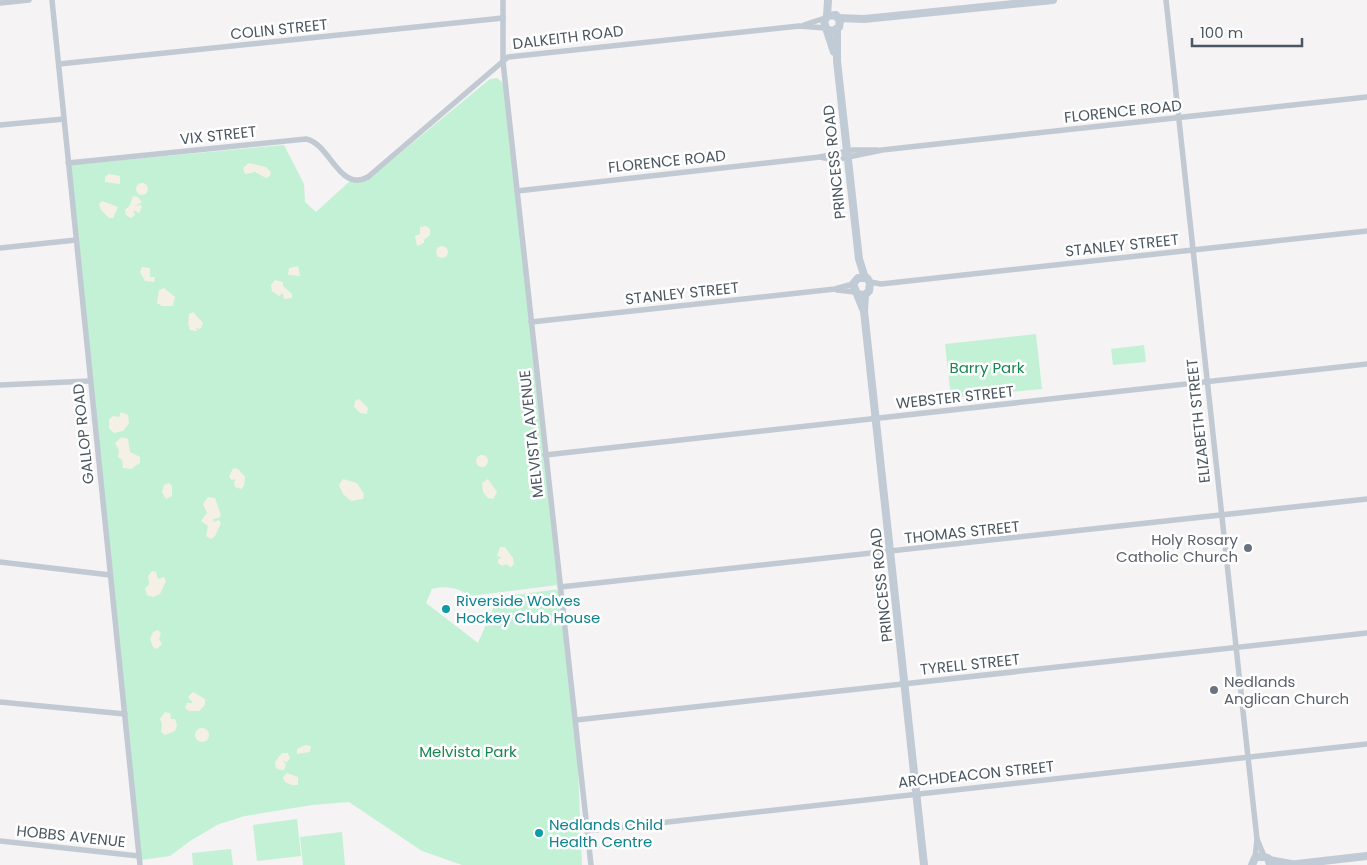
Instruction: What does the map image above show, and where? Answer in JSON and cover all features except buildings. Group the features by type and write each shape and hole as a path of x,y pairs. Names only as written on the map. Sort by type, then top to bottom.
{"street":[{"path":"0,3 29,0"},
{"name":"GALLOP ROAD","path":"52,0 140,865"},
{"name":"MELVISTA AVENUE","path":"503,0 503,62 591,865"},
{"path":"828,0 832,17"},
{"path":"832,0 832,17"},
{"name":"DALKEITH ROAD","path":"354,180 368,178 508,57 799,26 832,17 864,19 1053,0"},
{"name":"ELIZABETH STREET","path":"1166,0 1257,839 1253,862"},
{"name":"PRINCESS ROAD","path":"832,17 838,28 837,61 859,259 859,289 864,311 925,862"},
{"name":"PRINCESS ROAD","path":"832,17 827,29 837,61"},
{"name":"COLIN STREET","path":"58,64 503,18"},
{"name":"DALKEITH ROAD","path":"799,26 827,29 838,28 864,19"},
{"name":"FLORENCE ROAD","path":"517,191 820,157 834,160 847,154 1367,97"},
{"path":"0,125 64,119"},
{"name":"VIX STREET","path":"68,163 306,138 314,141 342,173 354,180"},
{"name":"STANLEY STREET","path":"531,322 835,289 859,289 881,284 1367,231"},
{"path":"0,248 76,240"},
{"name":"PRINCESS ROAD","path":"859,259 867,280"},
{"path":"859,289 867,280"},
{"path":"859,289 867,280"},
{"name":"STANLEY STREET","path":"867,280 881,284"},
{"name":"WEBSTER STREET","path":"545,456 1367,364"},
{"path":"0,385 90,381"},
{"name":"THOMAS STREET","path":"560,587 1367,499"},
{"path":"0,562 110,574"},
{"name":"TYRELL STREET","path":"576,720 1367,632"},
{"path":"0,702 125,714"},
{"name":"ARCHDEACON STREET","path":"588,831 1367,744"},
{"name":"ELIZABETH STREET","path":"1257,839 1268,860"},
{"name":"HOBBS AVENUE","path":"0,841 139,856"},
{"path":"1244,865 1268,860 1290,865 1367,856"}],"green space":[{"name":"Melvista Park","path":"497,78 502,82 504,88 558,585 470,596 452,588 442,587 432,589 426,603 478,643 498,597 560,589 576,720 582,865 462,865 422,851 349,802 312,805 245,816 219,824 190,841 170,856 141,860 70,165 284,145 304,184 305,202 316,212 351,180 370,178 490,79"},
{"name":"Barry Park","path":"1036,334 1042,389 951,398 945,344"},
{"path":"1144,345 1146,362 1113,365 1111,349"},
{"path":"297,819 301,856 257,861 253,825"},
{"path":"342,832 345,865 303,865 300,837"},
{"path":"231,849 233,865 193,865 192,853"}],"sand":[{"path":"249,163 266,167 271,172 270,176 266,178 255,172 245,174 243,168"},
{"path":"109,174 120,176 120,184 105,182 105,177"},
{"path":"140,183 144,183 148,189 144,195 140,195 136,191 136,187"},
{"path":"133,196 138,197 142,202 135,206 141,205 142,207 139,213 133,210 135,215 131,218 126,215 125,210 130,205"},
{"path":"102,201 118,207 113,218 109,218 101,210 99,204"},
{"path":"426,226 430,229 430,235 424,240 424,243 417,246 415,236 420,234 420,227"},
{"path":"440,246 444,246 448,252 444,258 440,258 436,254 436,250"},
{"path":"298,266 300,276 288,275 289,268"},
{"path":"142,267 150,268 150,277 155,277 154,282 145,281 140,272"},
{"path":"275,280 283,282 283,286 292,294 292,298 284,299 283,293 279,296 272,291 271,285"},
{"path":"164,288 175,297 173,306 162,306 157,303 159,290"},
{"path":"193,312 203,323 201,328 196,327 197,331 190,330 188,323 189,314"},
{"path":"359,399 368,408 367,414 360,413 354,407 355,401"},
{"path":"121,412 128,415 129,423 123,431 114,433 109,428 109,420 113,416 119,417"},
{"path":"122,437 128,439 130,452 140,457 140,463 131,469 123,468 122,460 118,457 119,451 115,443"},
{"path":"480,455 484,455 488,461 484,467 480,467 476,463 476,459"},
{"path":"233,468 238,469 245,477 244,486 241,489 235,487 234,482 236,479 232,480 229,477"},
{"path":"343,479 357,483 364,494 363,499 351,501 343,494 339,485"},
{"path":"488,479 497,492 493,499 488,498 483,492 482,483"},
{"path":"169,483 172,486 172,496 166,499 162,492 164,485"},
{"path":"208,497 215,498 221,515 219,518 213,519 214,522 219,520 221,523 215,536 211,539 206,536 208,526 201,521 207,513 203,504"},
{"path":"500,547 505,547 513,558 514,564 511,567 506,564 502,566 498,563 498,559 502,558 497,556"},
{"path":"152,571 156,572 158,579 164,577 166,581 160,594 153,597 147,595 145,589 149,584 148,576"},
{"path":"158,630 161,633 159,639 162,644 157,649 153,647 150,639 153,632"},
{"path":"193,692 205,699 205,705 199,711 189,711 185,708 187,703 193,703 188,697"},
{"path":"165,712 170,713 171,719 175,719 177,725 175,731 165,735 161,732 162,724 160,719"},
{"path":"202,728 207,730 209,735 207,740 202,742 197,740 195,735 197,730"},
{"path":"305,745 311,746 310,752 297,754 297,749"},
{"path":"282,753 288,753 290,758 287,762 282,761 286,764 284,770 280,770 276,768 275,762"},
{"path":"287,773 298,777 298,785 285,782 283,777"}],"place":[{"name":"Holy Rosary Catholic Church","path":"1248,548"},
{"name":"Riverside Wolves Hockey Club House","path":"446,609"},
{"name":"Nedlands Anglican Church","path":"1214,690"},
{"name":"Nedlands Child Health Centre","path":"539,833"}]}
